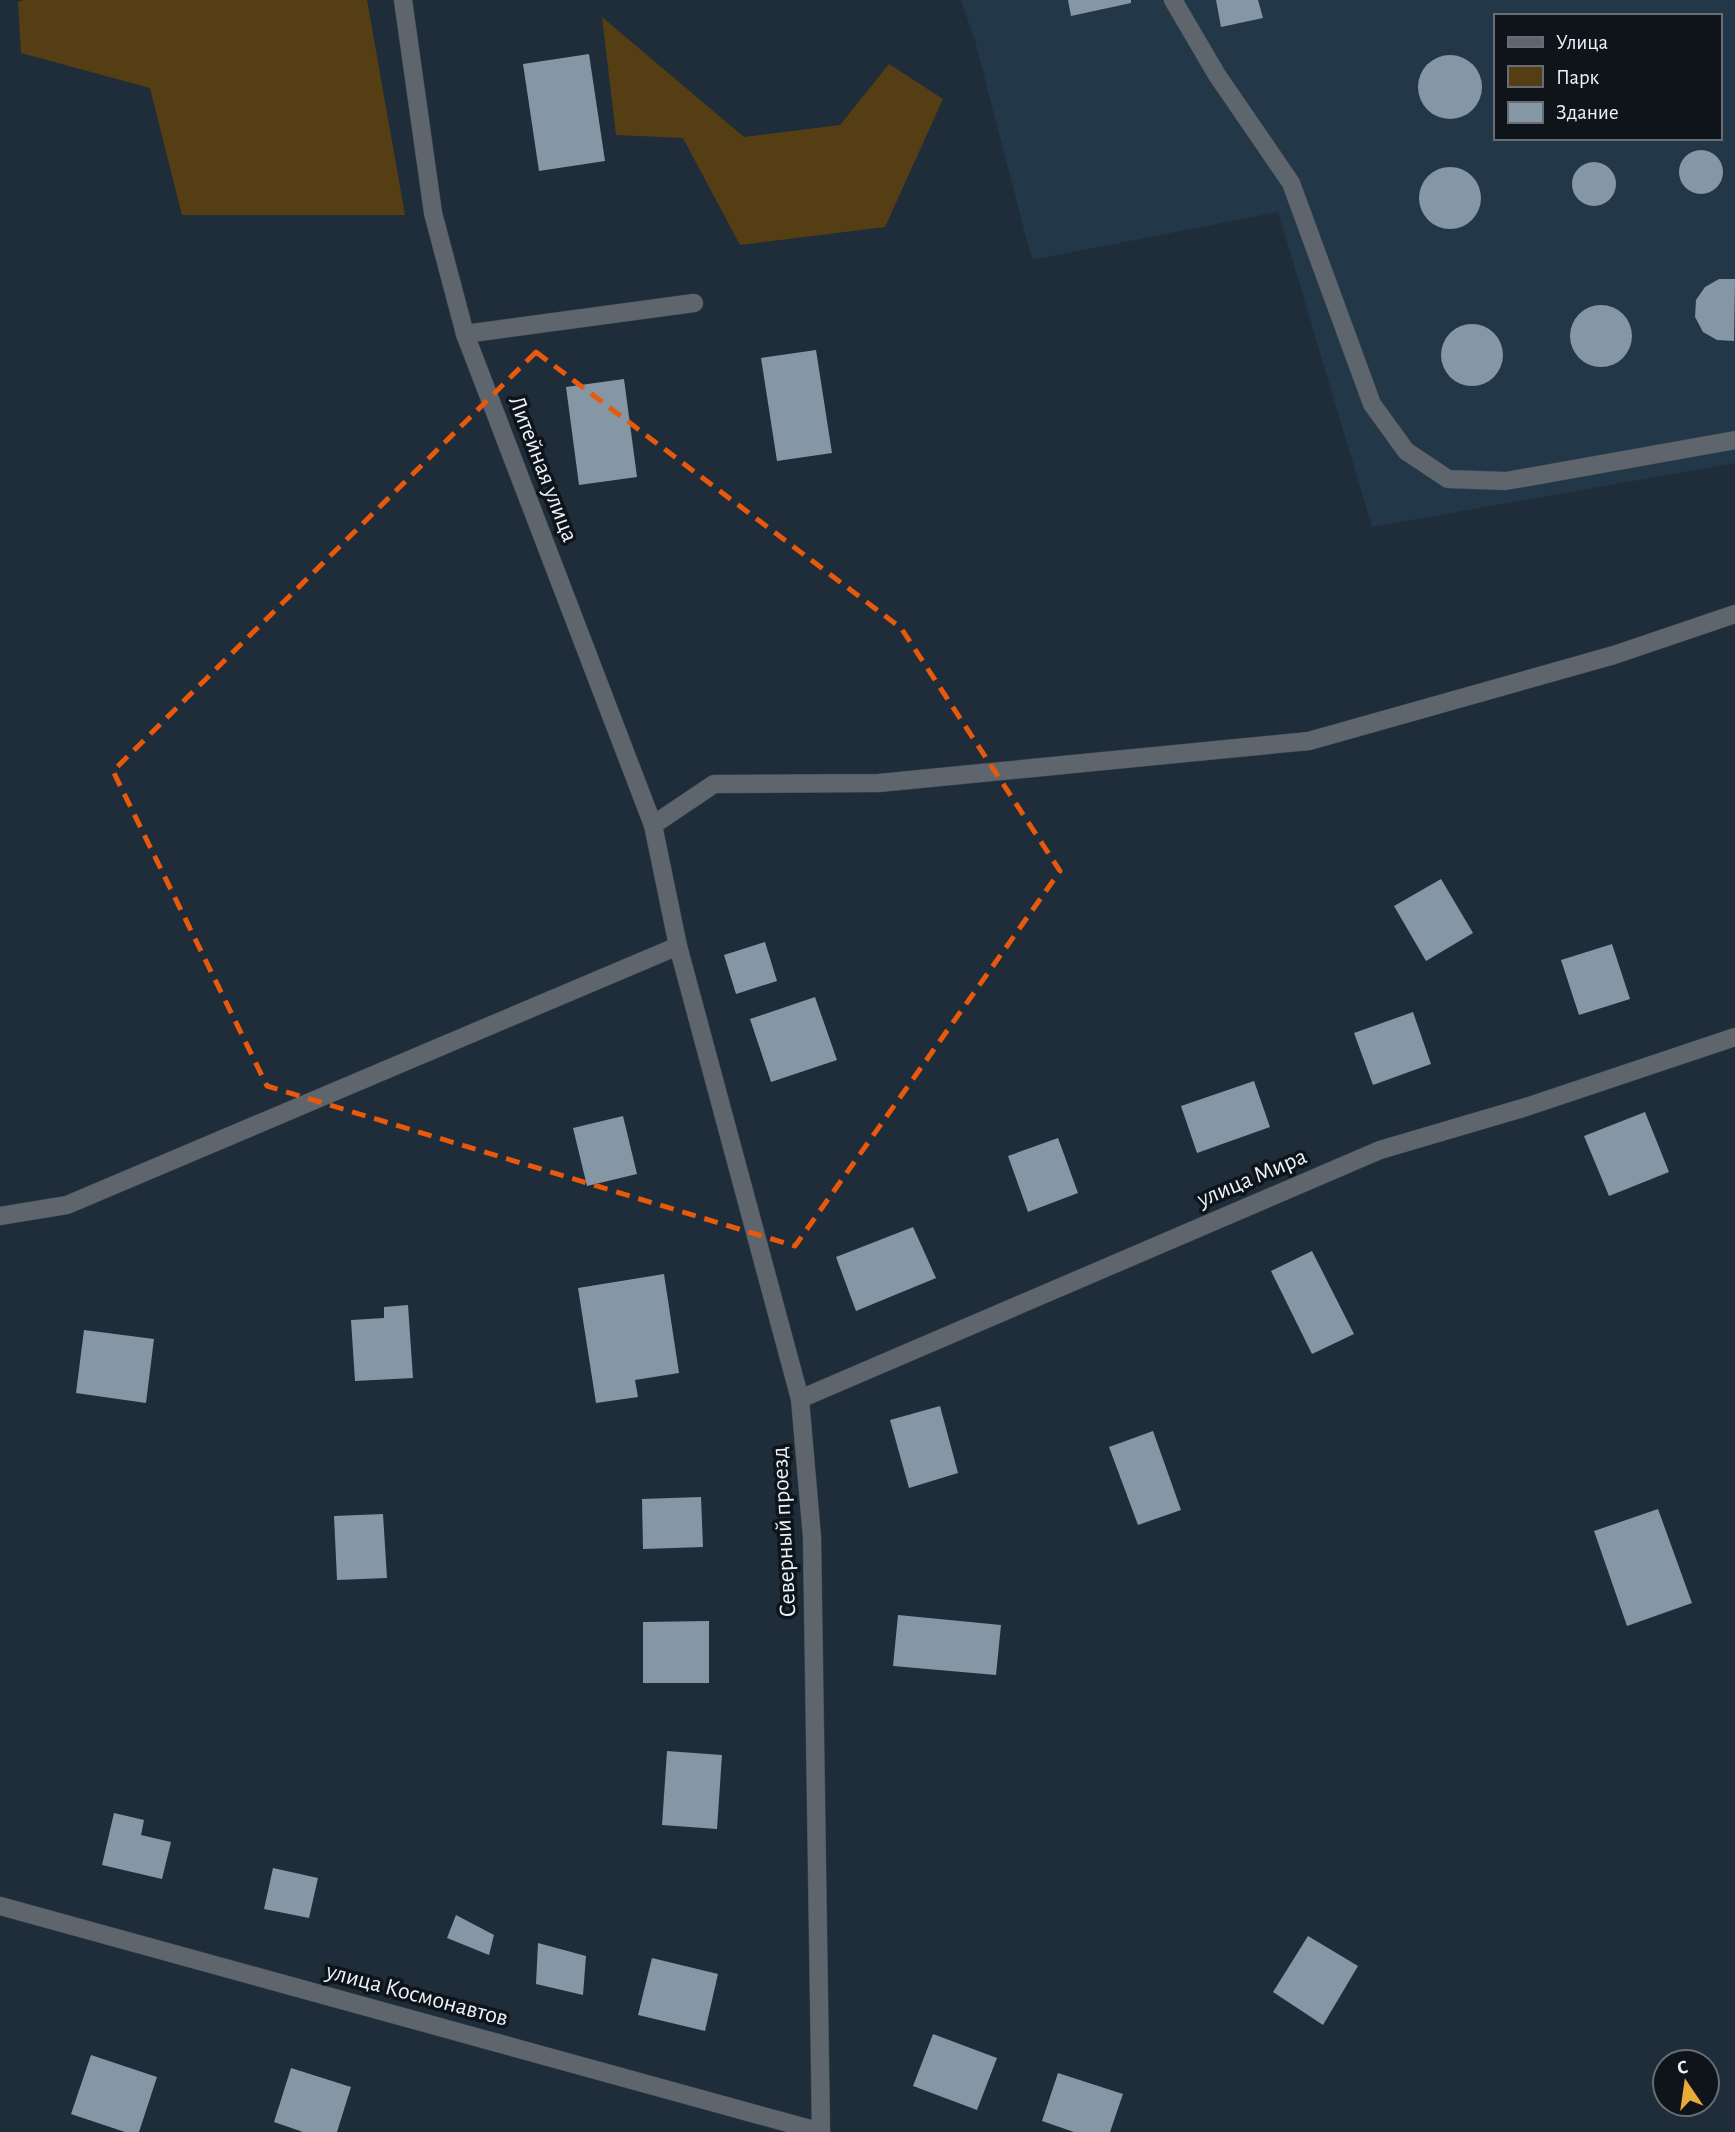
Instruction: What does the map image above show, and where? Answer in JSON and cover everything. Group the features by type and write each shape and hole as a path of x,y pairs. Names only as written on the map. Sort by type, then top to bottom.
{"street":[{"name":"Литейная улица","path":"403,0 433,214 465,334 653,825 678,946"},
{"path":"1173,0 1217,75 1291,183 1372,404 1406,452 1448,479 1506,481 1735,440"},
{"path":"465,334 694,303"},
{"path":"653,825 714,784 880,783 1309,741 1614,655 1735,614"},
{"path":"0,1216 67,1205 678,946"},
{"name":"Северный проезд","path":"678,946 800,1399 812,1536 821,2132"},
{"name":"улица Мира","path":"800,1399 1380,1150 1526,1107 1735,1037"},
{"name":"улица Космонавтов","path":"0,1906 821,2132"}],"highlighted area":[{"path":"536,352 901,628 1060,871 795,1246 267,1086 113,771"}],"shaded area":[{"path":"961,0 1735,0 1735,463 1372,527 1278,212 1032,260 975,41"}],"green space":[{"path":"367,0 405,215 182,215 150,88 21,53 18,2"},
{"path":"602,17 744,137 840,125 889,64 943,99 885,227 740,245 683,138 616,135"}],"building":[{"path":"1068,0 1131,0 1131,3 1071,16"},
{"path":"1216,0 1258,0 1263,18 1221,27"},
{"path":"589,54 605,161 539,171 523,64"},
{"path":"1450,55 1468,61 1476,69 1482,87 1476,105 1468,113 1450,119 1432,113 1424,105 1418,87 1424,69 1432,61"},
{"path":"1701,150 1717,156 1723,172 1717,188 1701,194 1685,188 1679,172 1685,156"},
{"path":"1594,162 1610,168 1616,184 1610,200 1594,206 1578,200 1572,184 1578,168"},
{"path":"1444,167 1456,167 1472,176 1479,186 1479,210 1472,220 1456,229 1444,229 1433,224 1424,215 1419,204 1419,192 1424,181 1433,172"},
{"path":"1719,279 1735,279 1734,341 1717,340 1703,332 1695,317 1696,300 1705,287"},
{"path":"1595,305 1607,305 1623,314 1630,324 1630,348 1623,358 1607,367 1595,367 1584,362 1575,353 1570,342 1570,330 1575,319 1584,310"},
{"path":"1466,324 1478,324 1494,333 1501,343 1501,367 1494,377 1478,386 1466,386 1455,381 1446,372 1441,361 1441,349 1446,338 1455,329"},
{"path":"816,350 832,453 777,461 761,358"},
{"path":"624,379 637,477 579,485 566,387"},
{"path":"1441,879 1473,933 1426,961 1394,906"},
{"path":"765,942 777,981 736,994 724,955"},
{"path":"1612,944 1630,999 1579,1015 1561,960"},
{"path":"815,997 837,1060 771,1082 750,1019"},
{"path":"1413,1012 1431,1064 1373,1085 1354,1033"},
{"path":"1254,1081 1270,1127 1197,1153 1181,1106"},
{"path":"1645,1112 1669,1172 1609,1196 1584,1136"},
{"path":"623,1116 637,1174 587,1186 573,1128"},
{"path":"1058,1138 1078,1193 1028,1212 1008,1156"},
{"path":"913,1227 936,1278 856,1311 836,1257"},
{"path":"1312,1251 1354,1334 1312,1354 1271,1271"},
{"path":"664,1274 679,1373 635,1380 638,1397 596,1403 578,1288"},
{"path":"408,1305 413,1378 355,1381 351,1320 384,1318 384,1307"},
{"path":"84,1330 154,1339 146,1403 76,1393"},
{"path":"940,1406 958,1473 909,1488 890,1420"},
{"path":"1153,1431 1181,1510 1138,1525 1109,1447"},
{"path":"701,1497 703,1547 643,1549 642,1499"},
{"path":"1658,1509 1692,1603 1627,1626 1594,1531"},
{"path":"383,1514 387,1578 337,1580 334,1516"},
{"path":"898,1615 1001,1625 996,1675 893,1666"},
{"path":"709,1621 709,1683 643,1683 643,1622"},
{"path":"667,1751 722,1755 717,1829 662,1825"},
{"path":"114,1813 144,1820 141,1835 171,1842 162,1879 102,1865"},
{"path":"273,1868 318,1878 309,1918 264,1909"},
{"path":"456,1915 494,1935 489,1955 447,1938"},
{"path":"1308,1936 1358,1966 1323,2025 1273,1992"},
{"path":"538,1943 586,1956 583,1995 536,1984"},
{"path":"652,1958 718,1974 705,2031 638,2015"},
{"path":"933,2034 997,2058 977,2110 913,2086"},
{"path":"91,2055 157,2077 139,2132 125,2132 71,2114"},
{"path":"291,2068 351,2087 337,2132 303,2132 274,2122"},
{"path":"1058,2073 1123,2094 1110,2132 1074,2132 1042,2121"}]}
